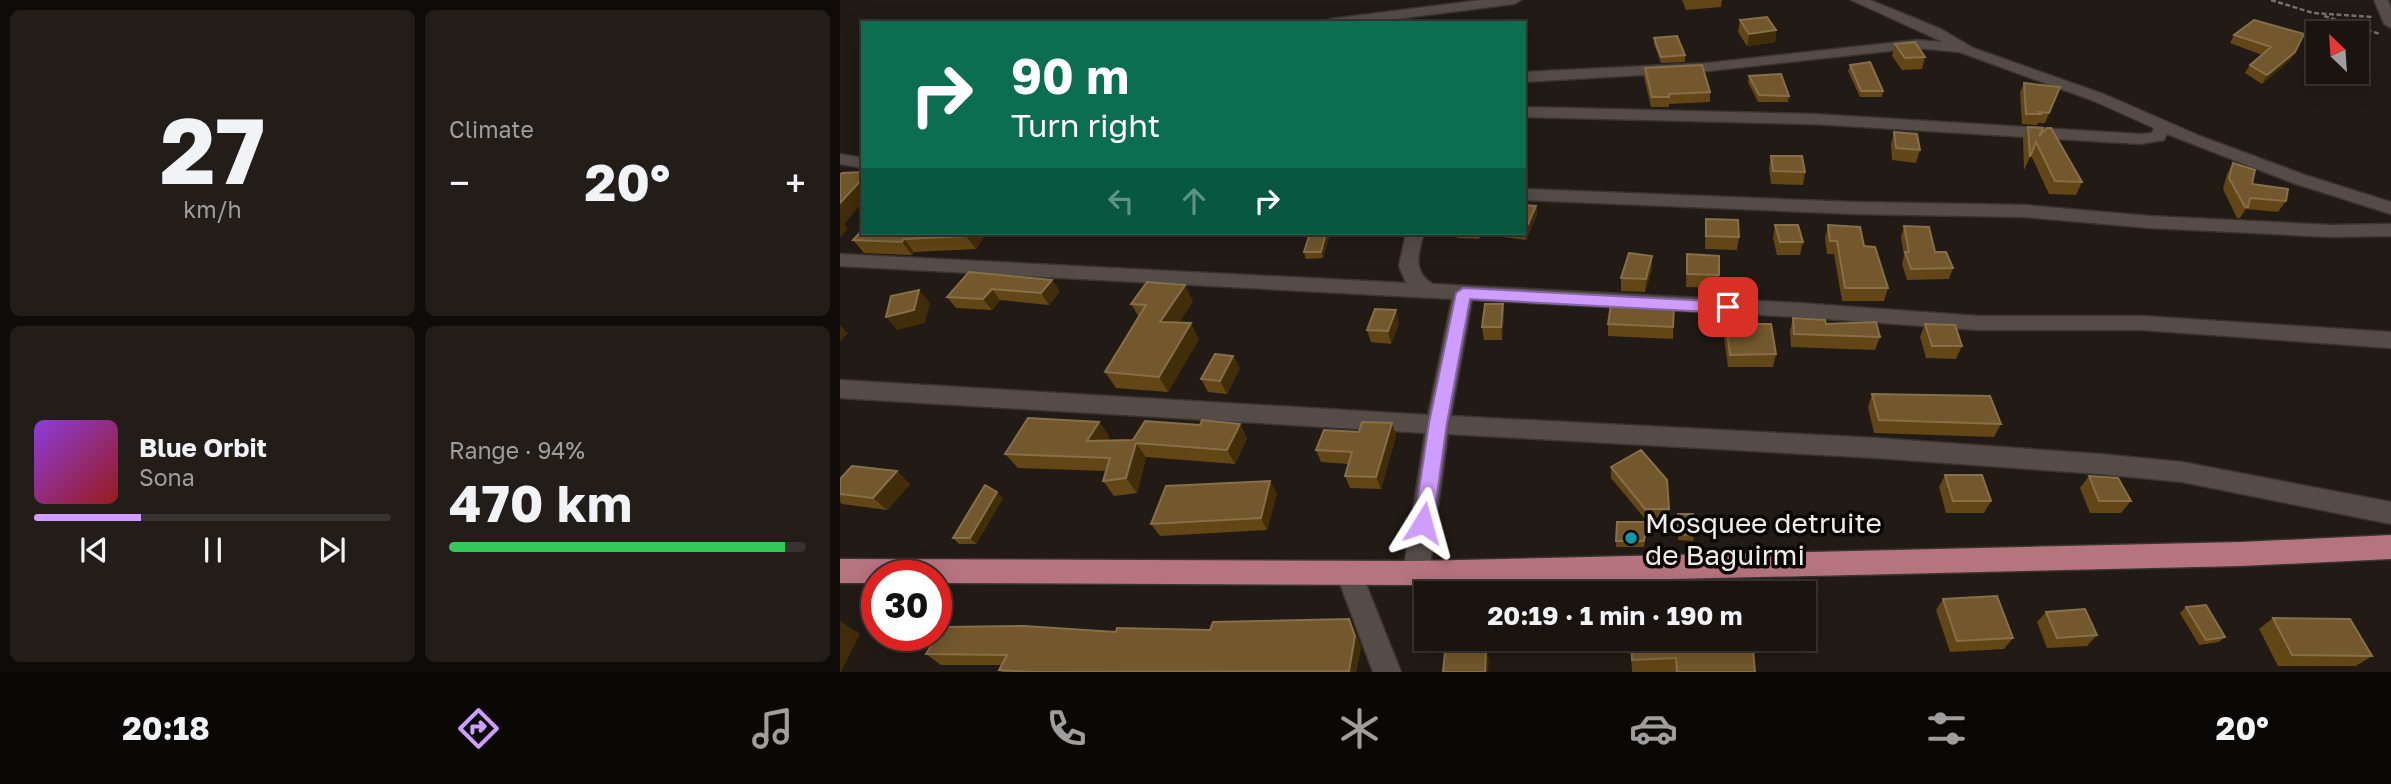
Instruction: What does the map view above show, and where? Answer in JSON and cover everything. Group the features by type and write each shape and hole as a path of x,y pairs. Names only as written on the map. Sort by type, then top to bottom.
{"main road":[{"path":"840,571 1416,573 2031,560 2391,547"}],"street":[{"path":"1362,21 1427,17 1467,4 1514,0"},
{"path":"1857,0 1936,32 1968,51 2100,98 2288,176 2391,208"},
{"path":"2381,0 2387,25"},
{"path":"1526,77 1708,67 1917,44 1931,40 1936,32"},
{"path":"1917,44 1968,51"},
{"path":"1526,112 1850,120 2140,139 2158,137 2163,126"},
{"path":"840,151 861,148"},
{"path":"840,159 861,163"},
{"path":"1526,194 1855,208 2024,211 2331,231 2391,230"},
{"path":"1415,235 1408,265 1410,277 1417,285 1428,290"},
{"path":"840,260 1799,310 1979,323 2197,325 2391,340"},
{"path":"1416,573 1438,423 1463,293"},
{"path":"840,389 2101,464 2182,472 2391,513"},
{"path":"1349,573 1387,672"}],"path":[{"path":"2271,0 2316,13 2387,25"},
{"path":"2316,13 2387,25"}],"building":[{"path":"1767,17 1776,30 1749,34 1740,20"},
{"path":"2254,20 2304,34 2295,52 2267,75 2250,65 2271,47 2234,35"},
{"path":"1677,36 1685,55 1661,57 1654,38"},
{"path":"1915,42 1925,57 1905,58 1895,44"},
{"path":"1870,62 1883,91 1861,91 1850,65"},
{"path":"1702,65 1710,92 1652,97 1645,68"},
{"path":"1781,74 1789,96 1759,95 1749,76"},
{"path":"2024,83 2060,87 2049,113 2026,114"},
{"path":"2028,127 2043,128 2039,136 2047,128 2051,128 2082,182 2055,181 2036,142 2030,157"},
{"path":"1894,132 1917,134 1920,150 1896,148"},
{"path":"1771,156 1802,156 1805,172 1773,171"},
{"path":"2233,163 2255,170 2252,184 2288,189 2286,201 2250,198 2248,207 2245,207 2229,178"},
{"path":"861,172 861,180 840,203 840,175"},
{"path":"1526,205 1536,206 1526,229"},
{"path":"1706,219 1738,220 1739,237 1706,236"},
{"path":"1775,225 1798,225 1803,242 1780,242"},
{"path":"1828,225 1860,227 1864,246 1875,247 1888,288 1845,288 1837,241 1830,241"},
{"path":"1904,226 1929,227 1935,252 1946,252 1953,268 1911,269 1905,252 1909,252"},
{"path":"861,231 861,235 967,235 904,239 902,242 853,240"},
{"path":"1309,235 1325,235 1321,252 1304,252"},
{"path":"1629,253 1652,256 1646,279 1621,278"},
{"path":"1687,254 1719,256 1719,275 1687,274"},
{"path":"969,272 1052,280 1041,293 992,289 983,299 947,297"},
{"path":"1147,282 1185,285 1160,322 1191,323 1159,377 1105,372 1146,305 1131,304"},
{"path":"919,290 914,310 886,317 891,296"},
{"path":"1612,298 1641,299 1640,304 1674,306 1673,327 1608,324"},
{"path":"1485,304 1503,304 1501,327 1482,327"},
{"path":"1375,309 1396,310 1388,331 1367,330"},
{"path":"1793,318 1825,320 1826,324 1876,322 1880,337 1794,334"},
{"path":"1726,324 1771,324 1776,354 1730,355"},
{"path":"1925,324 1955,325 1962,346 1932,346"},
{"path":"1215,354 1233,356 1220,381 1201,379"},
{"path":"1872,394 1990,396 2001,424 1879,420"},
{"path":"1028,418 1099,422 1087,441 1133,440 1145,421 1200,425 1202,420 1240,424 1227,450 1136,443 1126,478 1103,481 1110,458 1005,454"},
{"path":"1362,422 1392,423 1376,477 1345,476 1352,452 1316,450 1324,430 1359,432"},
{"path":"1641,450 1667,480 1669,509 1645,509 1611,467"},
{"path":"852,466 897,471 873,498 840,494 840,479"},
{"path":"1945,475 1982,475 1991,501 1953,501"},
{"path":"2089,476 2118,478 2131,501 2099,501"},
{"path":"1270,481 1261,518 1151,524 1166,486"},
{"path":"985,485 997,492 970,538 953,538"},
{"path":"1678,514 1693,514 1694,535 1678,534"},
{"name":"Mosquee detruite de Baguirmi","path":"1617,522 1647,522 1644,541 1616,541"},
{"path":"1997,596 2013,638 1957,641 1943,599"},
{"path":"2206,605 2225,637 2206,640 2186,607"},
{"path":"2085,609 2097,635 2057,638 2046,612"},
{"path":"2273,618 2350,619 2372,656 2292,655"},
{"path":"1349,619 1355,636 1349,671 1030,672 999,670 1007,655 926,654 928,651 952,651 952,627 1024,626 1116,632 1117,628 1210,630 1213,622"},
{"path":"1486,651 1485,672 1443,672 1445,652"},
{"path":"1632,651 1753,651 1755,672 1677,672 1676,658 1632,660"}],"place":[{"name":"Mosquee detruite de Baguirmi","path":"1631,538"}],"route":[{"path":"1423,523 1438,423 1463,293 1728,307"}]}
